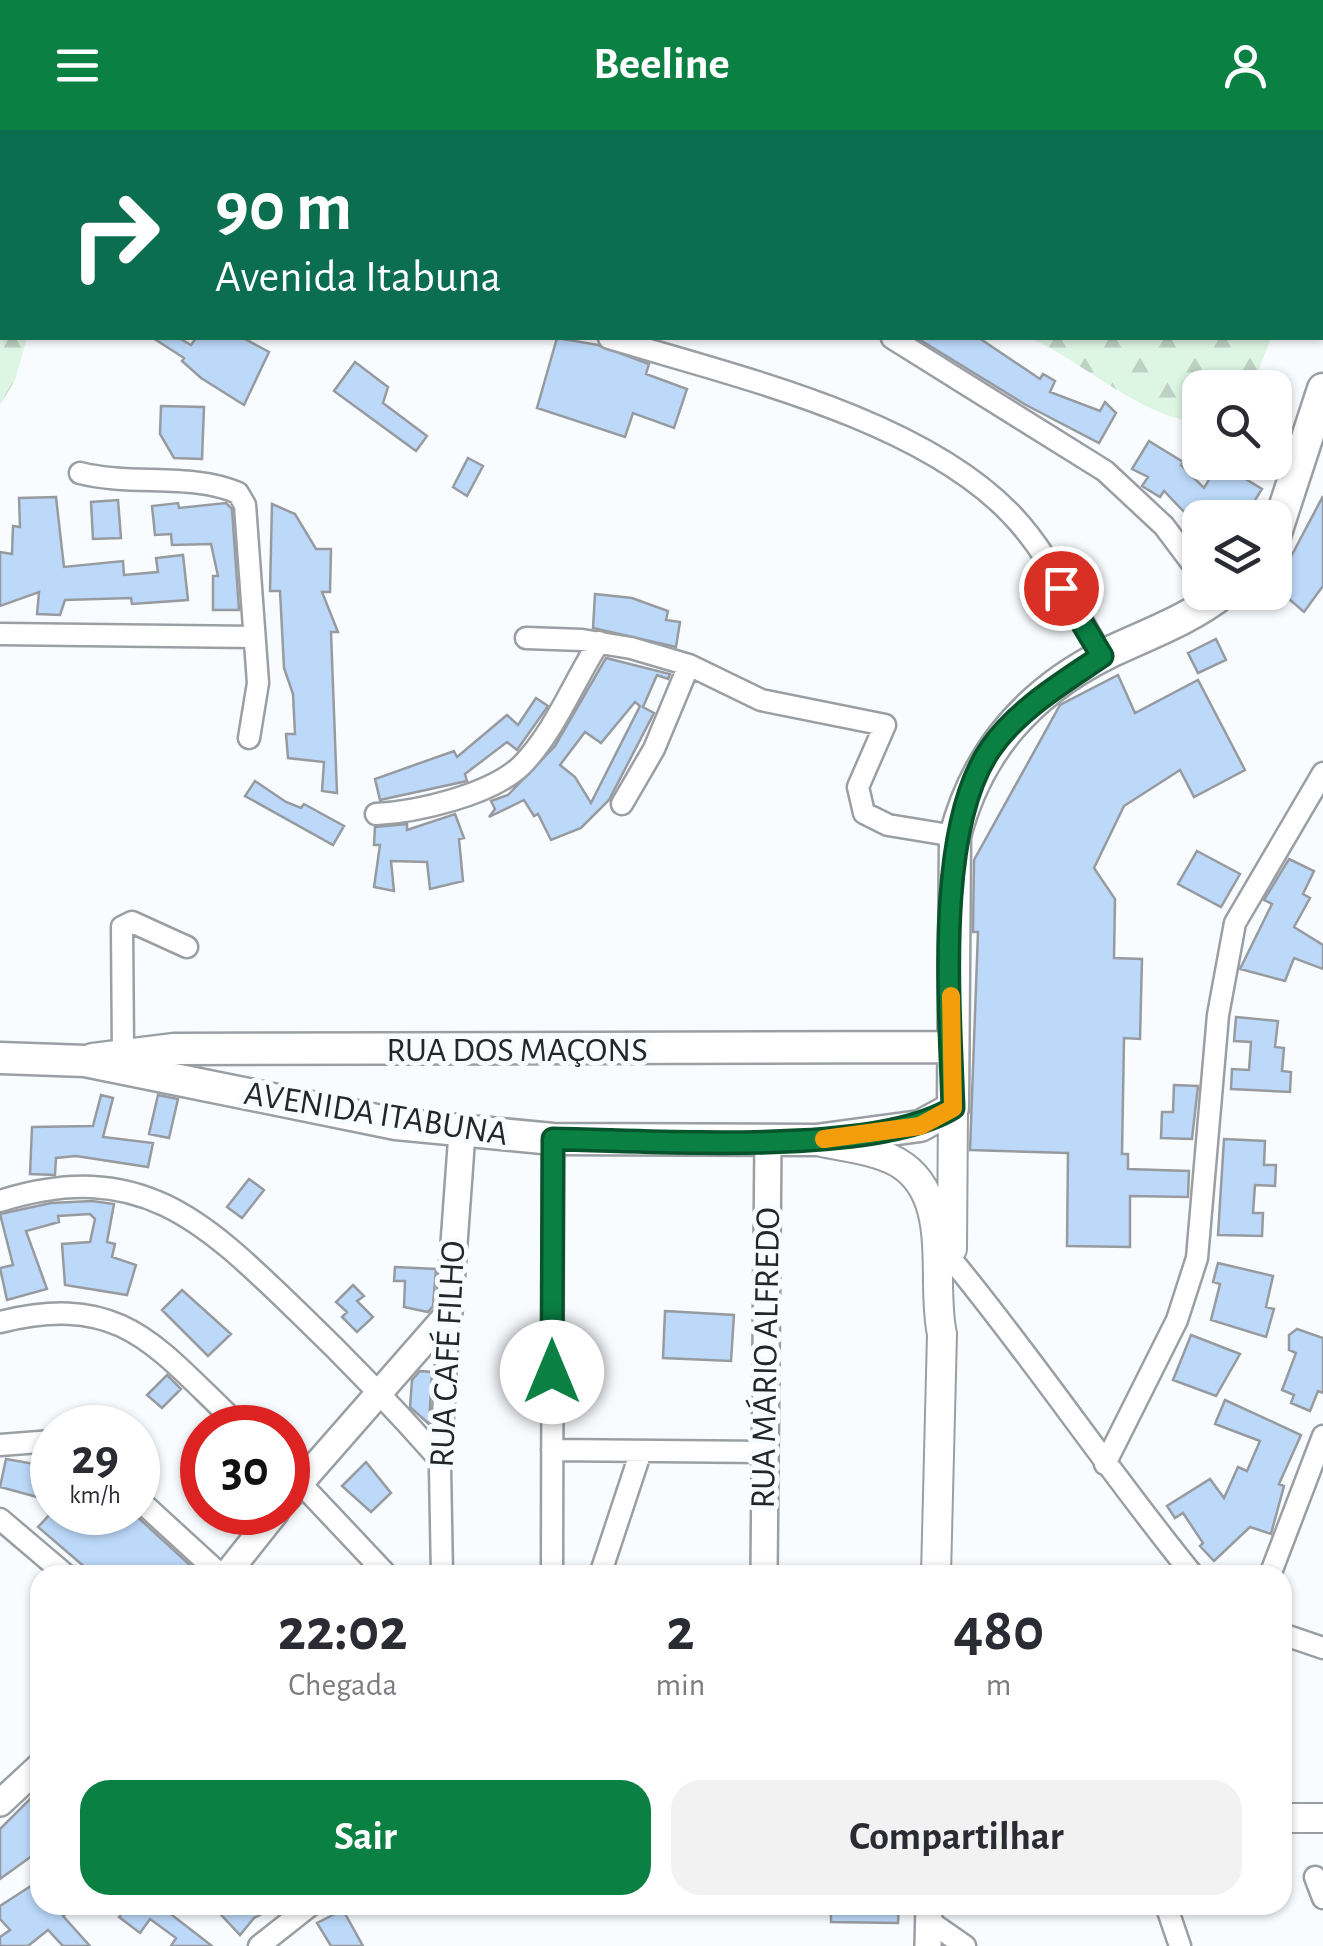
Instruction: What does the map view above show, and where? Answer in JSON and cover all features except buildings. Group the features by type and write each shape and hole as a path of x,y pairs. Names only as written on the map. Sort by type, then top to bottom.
{"main road":[{"path":"1287,500 1323,389"},
{"path":"953,1108 955,836 976,774 1010,724 1102,656 1182,608"},
{"name":"RUA DOS MAÇONS","path":"85,1061 123,1052 221,1050 951,1047"},
{"path":"215,1088 221,1050"},
{"name":"AVENIDA ITABUNA","path":"0,1058 85,1061 462,1134 553,1139 816,1140 920,1126 953,1108 951,1299 942,1334"},
{"name":"AVENIDA ITABUNA","path":"816,1140 898,1162 926,1193 935,1232 936,1295 942,1334 936,1565"},
{"path":"1292,1818 1323,1818"}],"street":[{"path":"615,340 839,410 913,446 990,493 1032,541 1102,656"},
{"path":"895,340 1106,470 1182,549"},
{"path":"80,473 113,482 206,484 238,493 245,505 258,683 249,738"},
{"path":"0,634 254,637"},
{"path":"526,638 599,642 689,665 761,700 884,724 858,787 864,813 888,825 955,836"},
{"path":"376,814 414,812 449,801 520,766 599,642"},
{"path":"622,804 654,749 689,665"},
{"path":"1105,1464 1177,1320 1198,1258 1221,990 1235,923 1323,774"},
{"path":"123,1052 122,926 132,922 187,947"},
{"name":"RUA CAFÉ FILHO","path":"442,1565 441,1460 462,1134"},
{"path":"552,1565 553,1139"},
{"name":"RUA MÁRIO ALFREDO","path":"764,1565 768,1140"},
{"path":"0,1200 44,1187 89,1185 130,1192 176,1209 224,1240 380,1391 441,1460"},
{"path":"952,1260 1037,1364 1105,1464 1185,1565"},
{"path":"0,1322 50,1310 110,1319 150,1342 217,1405"},
{"path":"310,1464 449,1313"},
{"path":"1274,1565 1323,1436"},
{"path":"0,1445 30,1440"},
{"path":"552,1450 766,1452"},
{"path":"603,1565 641,1450"},
{"path":"310,1500 377,1565"},
{"path":"0,1519 54,1565"},
{"path":"160,1519 213,1565"},
{"path":"232,1565 257,1535"},
{"path":"1292,1637 1323,1648"},
{"path":"0,1803 30,1775"},
{"path":"1314,1878 1323,1898"},
{"path":"260,1946 299,1915"},
{"path":"1169,1915 1180,1946"},
{"path":"929,1924 965,1946"}],"green space":[{"path":"0,340 26,340 15,380 0,405"},
{"path":"1034,340 1270,340 1259,370 1182,370 1182,419 1134,400"}],"slow traffic":[{"path":"824,1139 920,1126 953,1108 951,996"}],"route":[{"path":"552,1372 553,1139 816,1140 920,1126 953,1108 952,868 962,808 976,774 1010,724 1102,656 1061,588"}]}
